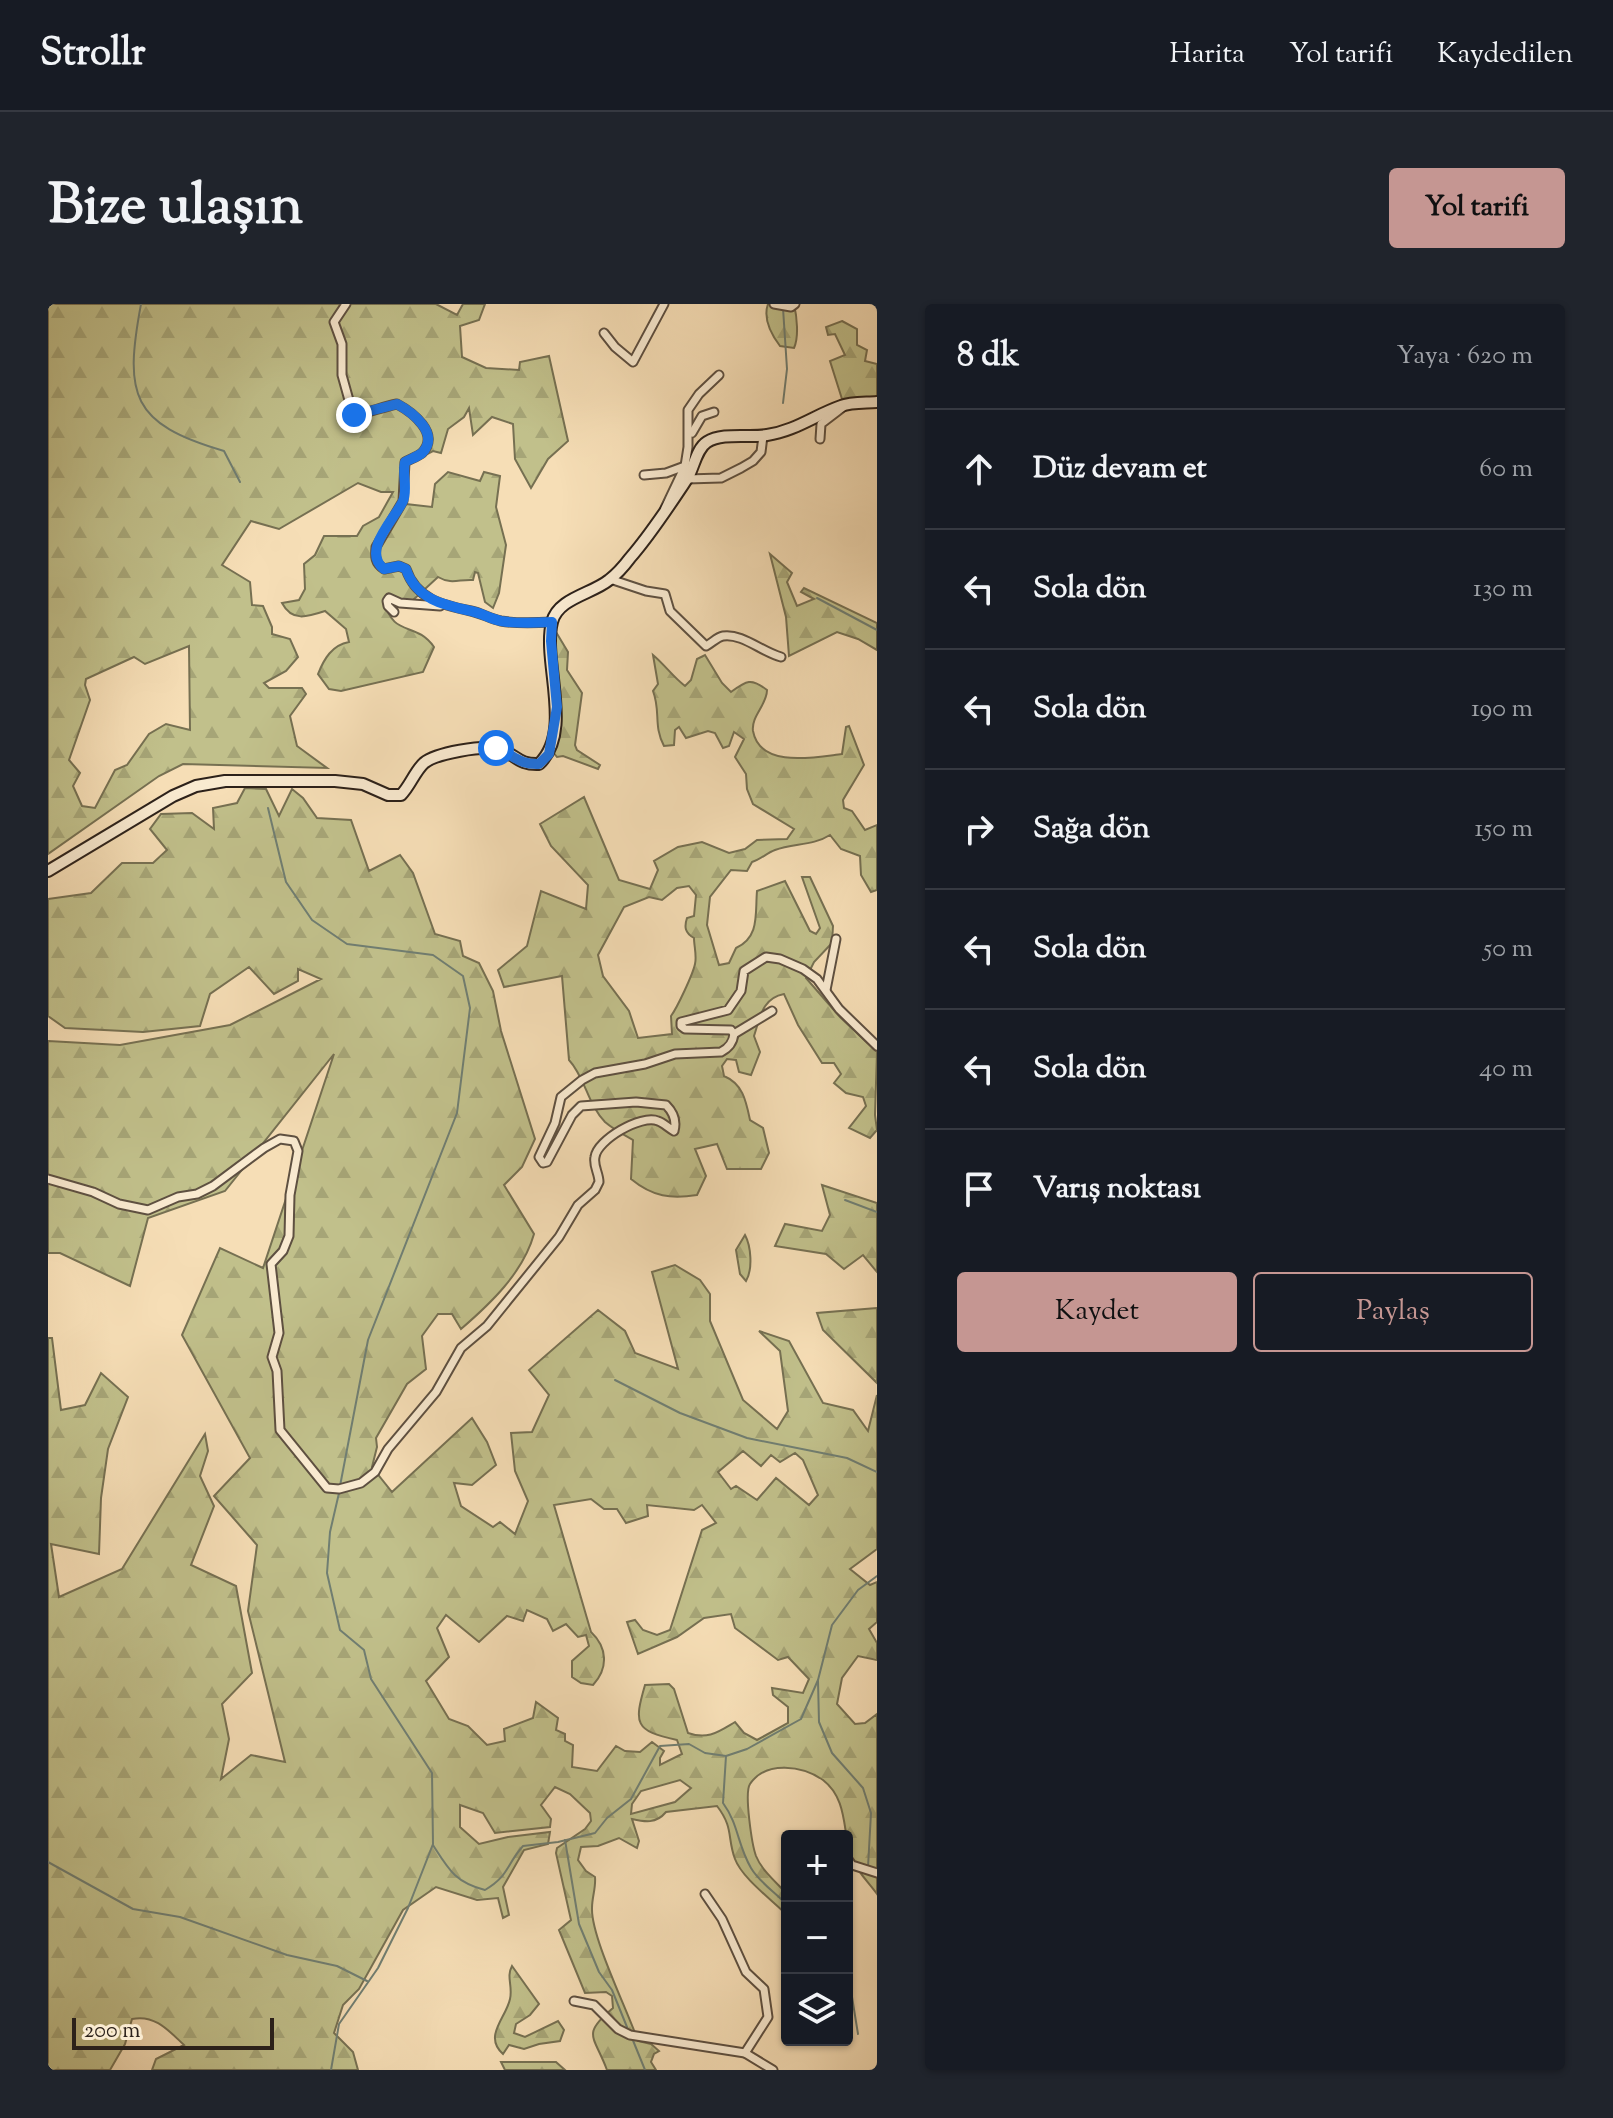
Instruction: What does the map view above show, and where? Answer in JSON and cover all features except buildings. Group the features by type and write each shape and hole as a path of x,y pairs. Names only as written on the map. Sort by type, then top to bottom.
{"main road":[{"path":"48,871 173,796 196,786 225,781 335,781 363,784 388,795 401,795 423,764 451,752 496,748 525,764 539,764 549,754 557,707 552,622 564,605 610,579 648,537 687,479 706,443 723,438 763,436 805,424 848,405 874,402"}],"street":[{"path":"346,304 334,322 342,344 342,375 354,415 397,404 421,421 428,438 420,454 405,462 403,501 376,547 375,556 384,569 399,566 406,569 410,582 443,606"},
{"path":"604,333 633,362 664,304"},
{"path":"774,304 791,307 795,304"},
{"path":"664,510 685,466 688,410 719,375"},
{"path":"820,439 821,424 848,405"},
{"path":"688,447 698,421 714,412"},
{"path":"687,479 721,478 741,468 761,452 763,436"},
{"path":"644,475 666,473 685,466"},
{"path":"610,579 665,594 670,611 706,646 719,637 739,637 766,653 781,657"},
{"path":"394,612 388,606 389,598 400,603 474,611 498,621 552,622"},
{"path":"826,990 836,939"},
{"path":"734,1034 731,1030 685,1029 681,1022 728,1010 741,991 744,971 766,957 791,962 817,979 839,1009 877,1046"},
{"path":"734,1034 772,1011"},
{"path":"48,1179 93,1192 119,1204 148,1210 213,1186 280,1139 294,1141 298,1151 290,1195 289,1236 283,1251 271,1264 279,1333 272,1357 277,1371 280,1430 327,1488 339,1489 361,1483 375,1472 388,1449 436,1392 461,1348 487,1326 559,1237 578,1205 595,1190 599,1174 594,1165 595,1153 602,1143 632,1124 644,1121 657,1120 674,1131 676,1124 666,1105 636,1102 581,1106 572,1115 547,1162 543,1163 539,1157 566,1091 595,1073 645,1064 675,1054 721,1052 733,1042 734,1034"},
{"path":"853,1865 877,1873"},
{"path":"705,1894 722,1919 746,1972 764,1989 768,2017 745,2053"},
{"path":"574,2001 594,2005 618,2029 630,2035 745,2053 773,2070"}],"green space":[{"path":"48,304 436,304 457,315 463,304 485,304 479,320 460,326 462,357 486,368 519,370 520,362 549,356 568,441 548,459 531,488 515,459 513,424 492,417 473,435 469,408 464,417 448,429 441,453 433,451 400,468 406,504 432,507 435,484 448,472 480,481 484,472 500,476 496,507 506,545 499,593 493,608 485,602 478,573 475,572 473,580 452,581 438,577 412,601 384,600 393,620 427,639 434,647 423,672 341,691 329,689 318,674 329,654 349,642 346,629 325,611 306,616 295,615 282,603 299,600 305,589 304,564 315,555 324,536 357,536 363,526 379,517 393,492 381,492 358,483 279,529 251,521 222,565 250,582 252,605 263,606 272,634 290,639 298,657 286,671 264,683 269,688 302,688 306,694 290,716 297,746 327,768 183,764 159,776 48,854","holes":["189,646 190,730 166,724 149,734 127,765 115,770 95,808 82,806 73,786 80,773 69,760 90,700 86,679 134,657 145,664"]},
{"path":"768,304 794,304 797,338 794,348 780,346 774,336 767,320"},
{"path":"842,321 857,329 857,345 867,350 865,361 877,364 877,397 842,399 830,361 845,355 835,334 828,335 826,327"},
{"path":"770,554 792,573 787,582 797,606 814,599 801,592 804,588 877,623 877,650 837,632 789,656 786,617"},
{"path":"556,632 568,652 567,670 582,693 575,745 577,750 600,765 598,769 563,756 557,757 553,752"},
{"path":"653,655 685,686 691,680 697,659 705,655 731,692 749,682 757,683 767,690 765,701 754,720 753,731 758,743 777,756 804,758 842,754 846,727 849,726 864,765 843,800 844,808 852,811 865,830 877,825 877,890 871,892 861,875 860,856 841,849 830,835 772,851 752,862 747,871 731,870 710,897 707,925 719,965 729,963 736,948 753,931 757,891 785,881 810,931 816,934 820,928 802,877 810,877 833,926 832,943 814,962 806,978 840,1017 877,1052 877,1130 870,1138 849,1128 866,1106 863,1097 846,1093 834,1083 841,1074 834,1063 822,1063 798,1025 784,994 777,996 766,1004 758,1022 754,1036 760,1052 751,1075 739,1072 736,1060 727,1059 722,1066 724,1076 736,1084 743,1094 750,1120 763,1128 769,1153 761,1169 727,1169 717,1144 695,1149 706,1176 697,1195 679,1197 655,1193 631,1179 633,1140 611,1127 599,1115 569,1060 562,976 504,987 498,970 527,946 541,891 586,909 588,885 551,846 540,824 584,797 619,880 650,889 658,870 654,861 678,847 702,842 729,853 745,849 757,840 787,839 794,829 753,804 747,789 746,774 735,757 744,739 734,732 729,746 723,748 715,733 708,731 686,738 679,727 675,730 674,745 664,746 653,691 658,684","holes":["689,886 696,895 694,916 687,918 686,924 687,932 694,938 695,964 671,1016 672,1034 638,1038 629,1011 603,976 598,955 624,907 649,897 662,900 677,888"]},
{"path":"245,788 266,789 279,816 292,789 303,798 317,818 351,820 369,871 400,855 413,873 435,934 460,941 463,956 479,963 493,991 501,1031 535,1139 522,1167 504,1185 534,1234 529,1248 504,1287 461,1329 452,1314 438,1314 422,1336 426,1369 407,1384 376,1438 372,1467 392,1492 472,1418 487,1442 496,1465 472,1485 454,1483 461,1506 493,1527 500,1522 515,1534 528,1501 515,1471 511,1433 532,1432 549,1395 529,1370 598,1310 625,1331 635,1353 678,1369 652,1272 675,1265 700,1280 710,1294 710,1321 743,1400 777,1429 788,1411 780,1351 759,1331 789,1341 823,1403 853,1410 868,1431 877,1395 877,1549 850,1569 870,1585 877,1582 877,1622 869,1629 877,1643 877,1660 858,1656 842,1678 837,1704 855,1724 865,1723 877,1714 877,1894 853,1861 853,1830 845,1830 837,1797 823,1780 795,1769 765,1771 748,1789 756,1856 781,1888 781,1909 739,1866 726,1821 717,1806 666,1812 650,1821 632,1819 639,1841 637,1848 619,1838 598,1846 581,1847 578,1860 595,1877 592,1908 597,1937 638,2041 651,2044 659,2051 651,2062 656,2070 607,2070 595,2042 593,2036 597,2024 613,2008 612,1996 606,1992 585,1993 559,1930 571,1920 556,1853 557,1848 585,1829 591,1821 590,1813 570,1794 555,1787 541,1805 551,1819 550,1827 495,1833 483,1813 460,1805 460,1827 479,1844 550,1832 548,1844 524,1850 503,1887 509,1915 503,1918 498,1898 477,1900 436,1887 403,1910 359,1989 343,2005 334,2033 353,2052 358,2070 152,2070 156,2059 184,2045 155,2021 140,2018 132,2019 125,2044 110,2070 48,2070 48,1338 52,1338 61,1410 85,1405 101,1373 128,1397 108,1449 101,1498 99,1554 51,1544 59,1597 122,1569 205,1434 208,1451 200,1476 214,1506 191,1565 236,1586 252,1673 222,1704 229,1739 221,1779 251,1755 285,1762 248,1611 257,1545 214,1496 250,1458 182,1335 220,1248 263,1268 334,1054 225,1191 148,1218 130,1286 60,1253 48,1253 48,1041 120,1045 230,1025 321,979 298,969 298,981 274,994 249,967 210,994 200,1026 143,1032 65,1028 48,1016 48,899 91,893 122,863 153,863 167,850 150,829 161,814 192,813 214,829 213,808 237,803","holes":["743,1451 761,1466 771,1455 780,1462 795,1453 803,1460 818,1495 809,1505 776,1478 757,1500 736,1486 731,1489 718,1472","591,1499 604,1509 617,1509 626,1523 648,1516 647,1505 694,1510 702,1505 716,1523 702,1530 670,1630 657,1635 643,1630 635,1620 627,1622 638,1654 677,1637 704,1618 731,1614 735,1628 778,1660 788,1657 809,1679 803,1693 772,1688 773,1695 788,1707 788,1723 757,1740 744,1733 735,1722 713,1734 695,1735 688,1733 674,1689 669,1684 645,1685 639,1708 641,1723 652,1733 677,1740 682,1754 660,1765 664,1751 652,1742 640,1752 625,1751 616,1746 597,1771 572,1767 573,1745 565,1741 565,1734 556,1730 558,1718 536,1702 533,1718 504,1729 505,1741 487,1745 468,1726 449,1719 426,1681 449,1657 437,1628 446,1615 479,1642 507,1616 523,1621 527,1610 547,1619 553,1631 566,1624 578,1637 586,1635 589,1646 572,1661 572,1677 581,1683 593,1685 602,1672 603,1651 591,1632 554,1505","680,1780 691,1788 675,1802 631,1814 632,1804 641,1791"]},
{"path":"822,1185 877,1203 877,1272 863,1255 844,1269 826,1254 775,1246 785,1224 822,1231 830,1215"},
{"path":"745,1235 750,1258 746,1281 740,1274 736,1250"},
{"path":"877,1308 877,1383 823,1330 817,1313"},
{"path":"512,1966 539,2004 516,2024 514,2033 525,2037 558,2021 564,2030 560,2041 524,2049 509,2045 503,2054 497,2047 495,2034 510,1999"},
{"path":"501,2062 556,2062 565,2070 505,2070"}],"waterway":[{"path":"141,304 134,362 135,383 141,402 152,417 169,429 224,451 240,482"},
{"path":"783,308 787,369 783,403"},
{"path":"817,598 877,630"},
{"path":"268,808 286,882 312,920 347,944 433,955 463,976 470,1008 457,1113 368,1340 340,1486"},
{"path":"845,1200 877,1212"},
{"path":"615,1380 680,1413 747,1438 847,1458 877,1472"},
{"path":"331,2070 339,2024 378,1968 408,1908 433,1844 432,1773 371,1679 364,1650 340,1630 327,1573 330,1532 339,1493"},
{"path":"433,1845 454,1874 466,1883 485,1890 503,1875 523,1846 595,1833 607,1818 631,1799 660,1746 689,1744 705,1753 726,1756 747,1749 801,1719 818,1680 832,1625 858,1590 877,1576"},
{"path":"818,1681 819,1722 832,1753 863,1788 871,1813 868,1867"},
{"path":"726,1756 723,1803 754,1873 784,1902"},
{"path":"565,1840 579,1924 629,2032"},
{"path":"48,1862 133,1909 180,1917 287,1955 337,1966 367,1981"},
{"path":"853,2003 858,2034"},
{"path":"632,2038 645,2070"}],"route":[{"path":"354,415 397,404 421,421 428,438 420,454 405,462 405,494 376,547 378,565 384,569 399,566 406,569 410,582 419,591 443,606 474,611 498,621 552,622 557,707 549,754 539,764 525,764 496,748"}]}
